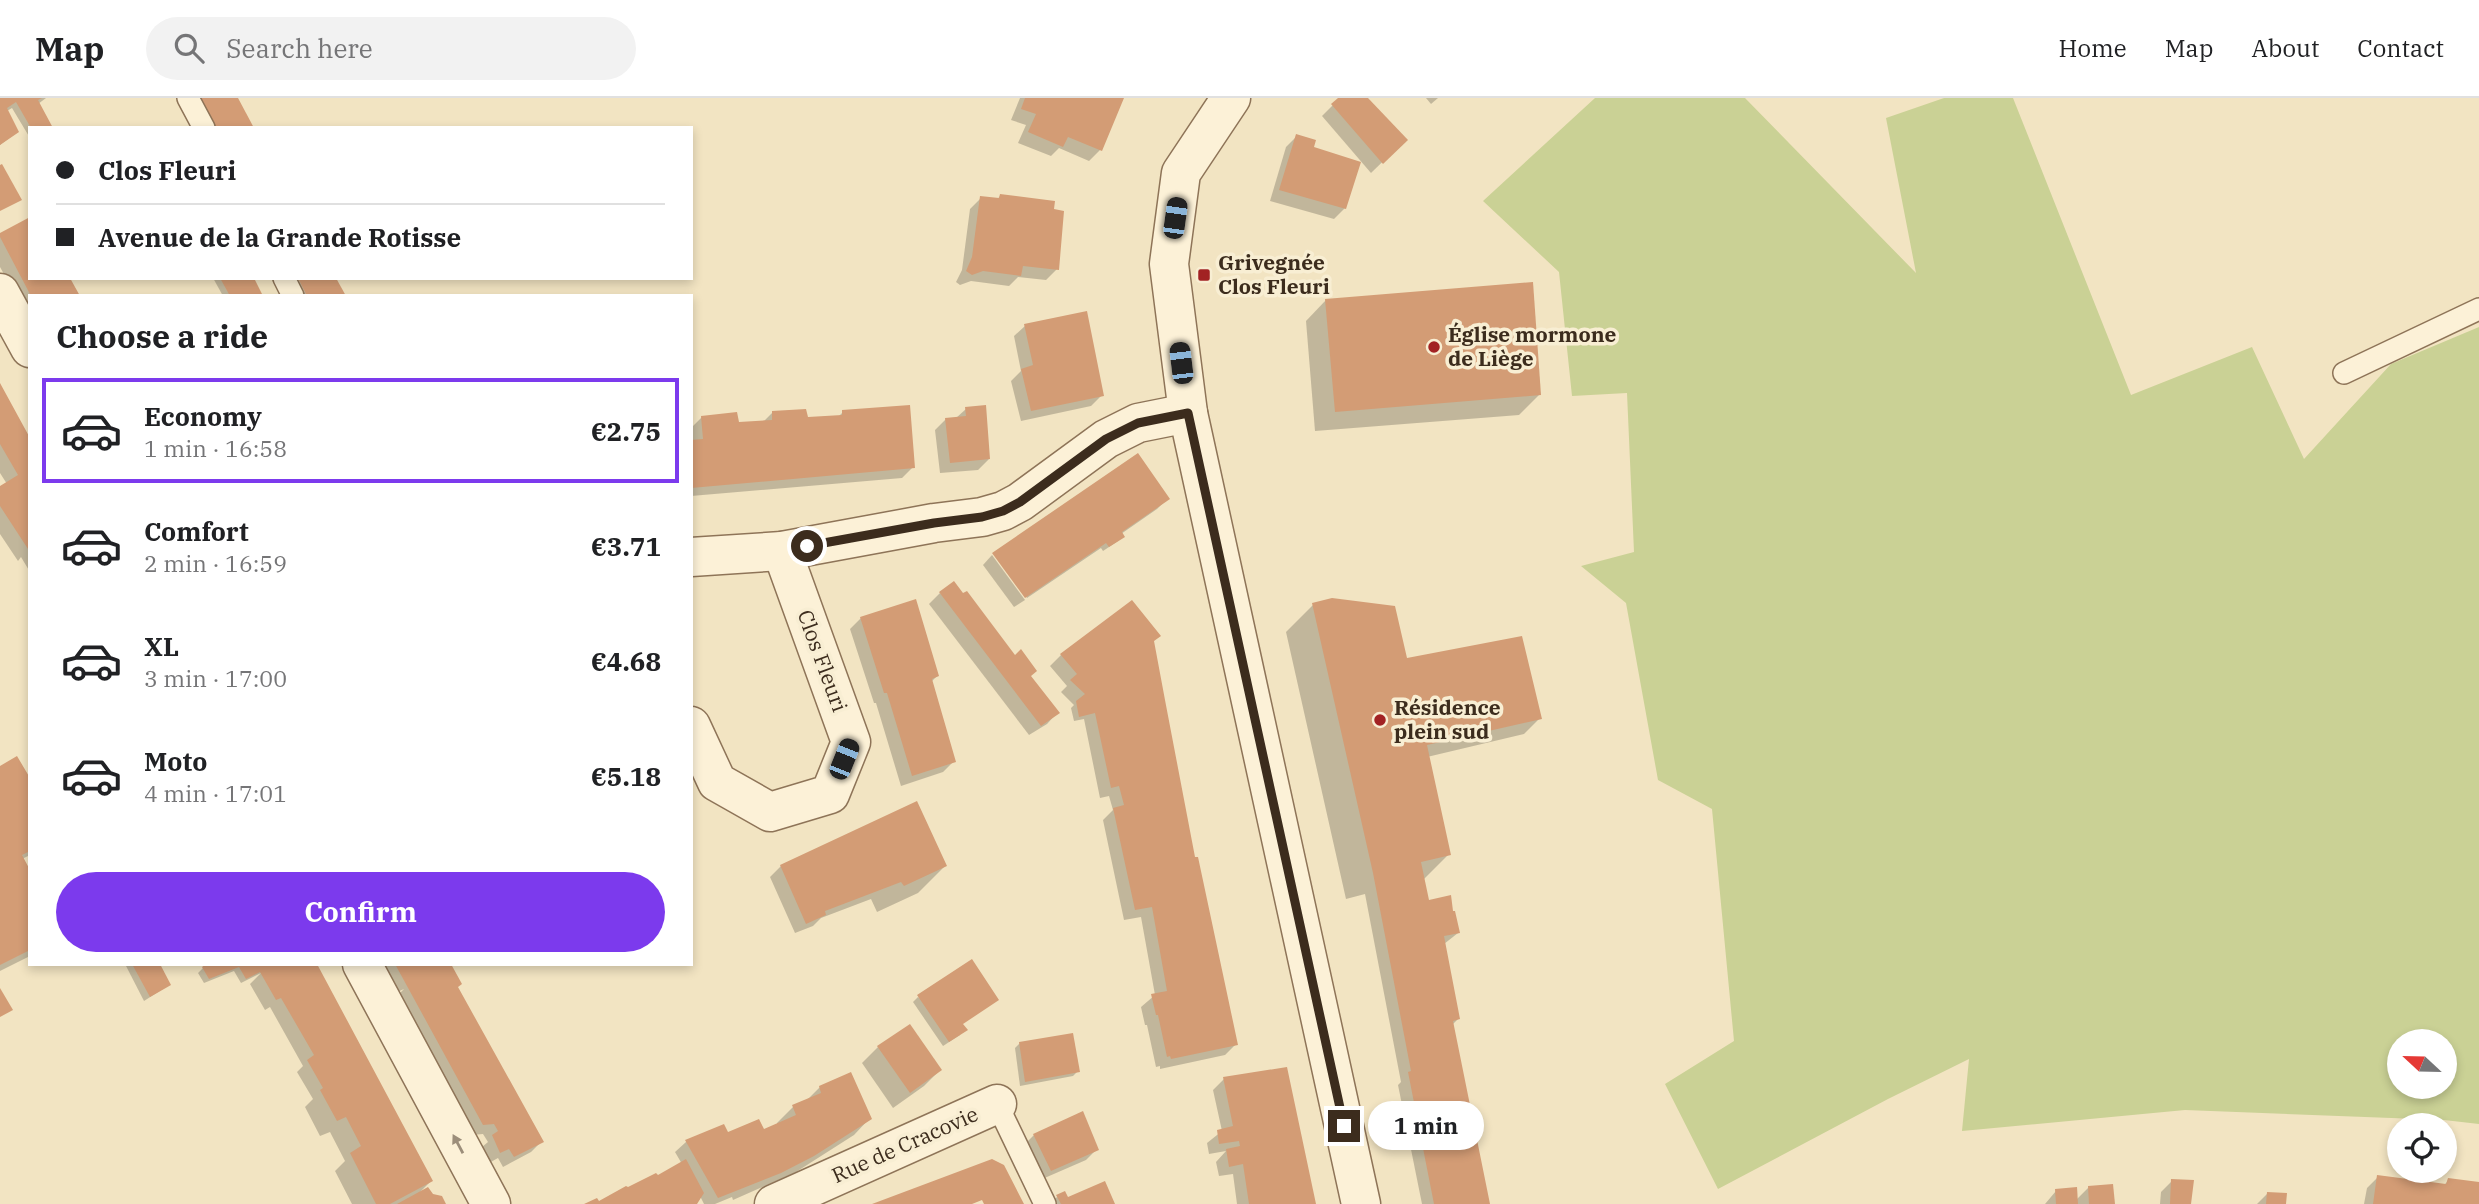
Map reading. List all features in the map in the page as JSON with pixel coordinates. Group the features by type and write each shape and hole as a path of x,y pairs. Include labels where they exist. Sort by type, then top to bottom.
{"street":[{"path":"1231,98 1181,173 1169,264 1188,413 1361,1204"},
{"path":"0,293 28,344"},
{"path":"693,557 782,551 934,523 982,517 1003,511 1020,502 1106,439 1138,423 1188,413"},
{"name":"Clos Fleuri","path":"693,730 717,782 771,812 830,794 851,742 782,551"},
{"path":"363,966 491,1204"},
{"name":"Rue de Cracovie","path":"774,1204 997,1104"}],"lane":[{"path":"188,98 203,126"},
{"path":"2344,373 2479,309"},
{"path":"997,1104 1045,1204"}],"green space":[{"path":"1595,98 1745,98 1916,273 1886,118 1944,98 2013,98 2131,395 2252,347 2304,459 2391,364 2479,327 2479,1124 2457,1121 2457,1113 2387,1113 2387,1118 2185,1110 1962,1131 1969,1059 1718,1189 1665,1084 1734,1041 1712,809 1658,780 1626,603 1581,566 1634,552 1627,393 1572,396 1559,272 1483,201"}],"building":[{"path":"0,98 42,98 38,100 52,126 30,126 16,102 7,108 19,132 0,145"},
{"path":"196,98 238,98 253,126 211,126"},
{"path":"1025,98 1124,98 1102,151 1068,137 1063,147 1028,132 1036,114 1021,109"},
{"path":"1338,98 1368,98 1408,140 1383,164 1331,104"},
{"path":"1296,134 1316,140 1314,147 1361,162 1346,209 1279,190"},
{"path":"2,164 22,200 0,211 0,165"},
{"path":"1000,194 1055,201 1054,209 1064,211 1059,270 1023,266 1021,276 983,271 972,275 966,271 972,257 980,196 999,198"},
{"path":"28,218 28,280 71,280 79,294 30,294 0,233"},
{"path":"221,280 255,280 262,294 229,294"},
{"path":"299,280 337,280 345,294 306,294"},
{"name":"Église mormone de Liège","path":"1533,282 1541,395 1335,412 1325,299"},
{"path":"1087,311 1104,396 1031,411 1021,369 1033,365 1024,324"},
{"path":"0,383 28,434 28,549 0,506 0,486 18,475 0,444"},
{"path":"910,405 915,468 693,488 693,440 703,439 701,416 737,412 739,422 772,420 772,411 806,409 808,417 842,415 842,410"},
{"path":"986,405 990,459 950,463 945,418 966,416 965,407"},
{"path":"1138,453 1170,499 1122,532 1125,537 1109,547 1106,543 1025,598 992,553"},
{"path":"954,581 963,593 967,591 1015,655 1021,649 1037,671 1031,676 1060,713 1041,726 939,592"},
{"path":"1332,598 1395,606 1407,658 1522,636 1542,719 1427,745 1451,855 1421,862 1429,900 1451,895 1460,933 1444,936 1460,1019 1453,1021 1490,1204 1434,1204 1373,873 1312,603"},
{"path":"916,599 939,676 932,679 956,762 912,776 860,617"},
{"path":"1132,600 1161,636 1154,641 1165,700 1195,857 1198,857 1238,1045 1171,1059 1170,1056 1167,1057 1151,994 1167,991 1152,907 1135,910 1113,808 1124,805 1119,786 1111,788 1095,713 1079,717 1076,701 1085,694 1070,680 1077,674 1060,654"},
{"path":"17,756 28,775 28,852 22,855 28,866 28,951 0,965 0,766"},
{"path":"917,801 947,866 904,886 901,882 825,911 826,915 806,924 780,865"},
{"path":"972,959 999,1000 963,1024 968,1030 949,1042 917,995"},
{"path":"133,966 161,966 171,985 150,997"},
{"path":"318,966 433,1181 390,1204 376,1204 350,1153 361,1146 346,1117 337,1121 320,1090 323,1088 307,1060 314,1055 281,998 276,1000 260,972 246,979 239,967 209,979 202,967"},
{"path":"396,966 452,966 462,984 458,987 544,1142 514,1157 509,1149 500,1153 492,1135 498,1131 494,1124 483,1125"},
{"path":"0,988 13,1010 0,1017"},
{"path":"910,1024 942,1070 910,1093 877,1046"},
{"path":"1073,1033 1080,1072 1025,1082 1019,1042"},
{"path":"1287,1067 1316,1204 1249,1204 1243,1164 1229,1167 1226,1149 1240,1146 1239,1141 1219,1144 1217,1130 1233,1126 1223,1077"},
{"path":"851,1072 872,1119 814,1156 781,1173 718,1198 685,1140 724,1124 728,1132 759,1119 764,1129 796,1115 792,1105 821,1093 819,1086"},
{"path":"1083,1111 1099,1150 1051,1171 1033,1134"},
{"path":"686,1159 704,1193 697,1204 584,1204 597,1198 599,1201 626,1186 656,1173 658,1175"},
{"path":"992,1159 1004,1165 1024,1204 984,1204 982,1200 972,1204 872,1204"},
{"path":"2377,1175 2387,1176 2387,1183 2446,1184 2457,1183 2457,1179 2479,1182 2479,1204 2373,1204"},
{"path":"2171,1179 2194,1180 2191,1204 2170,1204"},
{"path":"1105,1181 1115,1204 1061,1204 1056,1195 1065,1191 1068,1197"},
{"path":"2113,1184 2115,1204 2089,1204 2088,1186"},
{"path":"428,1187 433,1194 442,1196 446,1204 397,1204"},
{"path":"2077,1187 2078,1204 2056,1204 2055,1189"},
{"path":"2267,1192 2287,1193 2286,1204 2266,1204"}],"place":[{"name":"Grivegnée Clos Fleuri","path":"1204,275"},
{"name":"Église mormone de Liège","path":"1434,347"},
{"name":"Résidence plein sud","path":"1380,720"}],"route":[{"path":"807,546 982,517 1003,511 1020,502 1106,439 1138,423 1188,413 1344,1126"}]}
